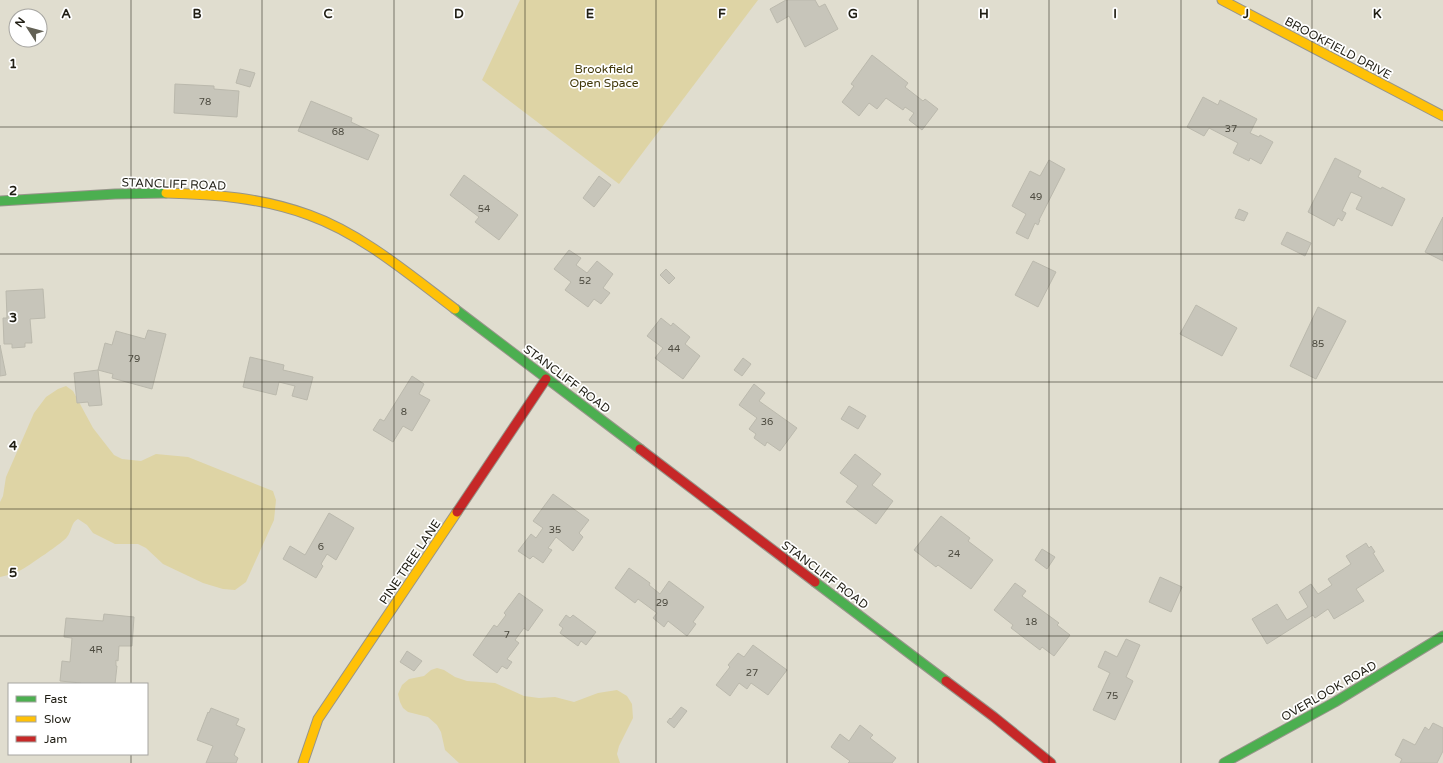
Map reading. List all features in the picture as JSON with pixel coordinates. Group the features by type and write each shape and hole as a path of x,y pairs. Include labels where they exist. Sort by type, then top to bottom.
{"street":[{"name":"BROOKFIELD DRIVE","path":"1222,0 1443,116"},
{"name":"STANCLIFF ROAD","path":"0,201 51,196 144,193 200,194 257,200 310,215 336,226 394,263 994,717 1052,763"},
{"name":"PINE TREE LANE","path":"303,763 318,719 546,378"},
{"name":"OVERLOOK ROAD","path":"1224,763 1341,699 1443,636"}],"green space":[{"name":"Brookfield Open Space","path":"520,0 758,0 619,184 482,80"},
{"path":"66,386 73,391 93,428 114,455 122,459 141,461 156,454 188,457 273,491 276,500 274,520 246,582 235,590 223,589 203,583 163,564 146,548 138,544 115,544 93,533 87,525 78,519 74,522 67,537 53,548 21,570 0,577 0,502 3,496 6,477 34,413 46,397 58,389"},
{"path":"437,668 467,681 495,683 524,696 539,698 555,697 574,702 598,693 617,690 627,696 632,704 633,718 619,746 617,754 620,763 459,763 445,750 441,732 437,725 428,717 408,712 403,708 398,694 402,685 409,679 424,676 431,670"}],"building":[{"path":"786,0 815,0 819,7 825,4 838,29 805,47 789,16 777,23 770,9"},
{"path":"872,55 908,83 905,87 923,101 925,99 938,109 922,130 909,120 914,113 905,107 903,110 886,98 877,109 869,103 859,116 842,102 854,86 851,84"},
{"path":"240,69 255,73 250,87 236,83"},
{"path":"175,84 214,86 214,89 239,91 237,117 174,113"},
{"path":"1203,97 1218,105 1220,100 1257,119 1250,133 1259,137 1260,135 1273,142 1261,164 1250,158 1249,161 1233,153 1238,143 1209,128 1204,136 1187,127"},
{"path":"311,101 352,118 351,122 379,135 368,160 298,131"},
{"path":"1335,158 1361,171 1358,177 1405,199 1392,226 1356,209 1362,197 1351,192 1342,211 1346,213 1342,221 1338,218 1334,226 1308,212"},
{"path":"1049,160 1065,169 1039,220 1038,225 1035,223 1028,239 1016,233 1026,214 1012,206 1030,171 1040,176"},
{"path":"464,175 518,215 499,240 475,222 479,217 450,195"},
{"path":"599,176 611,185 594,207 583,198"},
{"path":"1239,209 1248,213 1244,221 1235,218"},
{"path":"1443,217 1443,261 1425,252"},
{"path":"1287,232 1311,243 1305,256 1281,244"},
{"path":"569,250 581,258 576,265 587,273 597,261 613,274 603,288 610,293 601,304 594,299 588,307 565,290 571,282 554,269"},
{"path":"1033,261 1056,272 1038,307 1015,295"},
{"path":"666,269 675,278 669,284 660,275"},
{"path":"43,289 45,318 30,319 32,343 25,343 25,347 12,348 12,344 4,344 3,318 7,318 6,291"},
{"path":"1196,305 1237,328 1222,356 1180,334"},
{"path":"1318,307 1346,321 1316,379 1290,366"},
{"path":"661,318 671,326 673,323 690,337 685,344 700,356 683,379 655,358 663,348 647,336"},
{"path":"148,330 166,334 152,389 112,378 113,374 98,370 105,343 112,345 116,331 145,339"},
{"path":"0,345 6,375 0,376"},
{"path":"250,357 284,365 283,370 313,377 307,400 292,396 295,386 279,382 276,395 243,387"},
{"path":"743,358 751,364 742,376 734,370"},
{"path":"98,370 102,405 89,406 88,402 77,403 74,373"},
{"path":"412,376 424,384 419,394 430,400 412,431 403,426 393,442 373,430 380,419 384,421"},
{"path":"754,384 765,393 759,401 797,428 780,451 767,442 765,446 754,438 756,434 749,429 757,418 739,405"},
{"path":"849,406 866,416 858,429 841,419"},
{"path":"855,454 881,474 872,485 893,501 876,524 846,502 858,486 840,473"},
{"path":"553,494 589,520 579,533 583,537 573,551 556,537 548,548 552,550 543,563 533,556 530,559 518,551 531,534 536,538 543,528 533,521"},
{"path":"329,513 354,528 336,560 327,554 321,564 323,566 316,578 283,559 290,546 305,555"},
{"path":"941,516 970,538 968,541 993,560 971,589 938,565 936,567 914,550"},
{"path":"1366,543 1369,548 1371,546 1375,552 1373,553 1384,571 1356,589 1364,601 1334,619 1328,609 1315,618 1313,615 1267,644 1252,619 1277,604 1287,620 1308,607 1299,592 1311,584 1318,594 1332,585 1328,579 1351,564 1346,556"},
{"path":"1042,549 1055,557 1047,569 1035,560"},
{"path":"629,568 650,583 649,585 660,594 669,581 704,607 693,622 696,624 687,636 668,621 664,627 653,618 657,613 638,599 635,603 615,588"},
{"path":"1160,577 1182,587 1171,612 1149,602"},
{"path":"1015,583 1026,591 1022,596 1059,623 1057,625 1070,635 1054,656 1042,647 1040,650 1011,628 1013,625 994,610"},
{"path":"519,593 543,610 528,631 524,628 515,640 519,643 507,659 512,662 507,669 502,666 497,673 473,655 494,625 497,627 506,615 504,613"},
{"path":"104,614 134,617 132,646 119,646 118,661 116,660 117,666 115,683 81,683 60,681 62,661 70,662 72,638 64,637 66,618 103,621"},
{"path":"566,615 570,618 573,615 596,632 586,645 581,641 578,646 560,633 563,628 559,625"},
{"path":"1126,639 1140,645 1126,677 1133,681 1115,720 1093,710 1110,673 1098,667 1105,651 1117,657"},
{"path":"753,645 787,670 768,695 751,683 747,689 739,683 730,696 716,685 730,667 728,665 738,653 744,657"},
{"path":"407,651 422,661 414,671 400,662"},
{"path":"681,707 687,711 674,728 667,722"},
{"path":"211,708 239,719 236,725 245,729 234,755 238,758 236,763 206,763 213,746 197,740"},
{"path":"1433,723 1443,728 1443,751 1437,763 1400,763 1402,759 1395,755 1403,739 1415,745 1425,727 1429,730"},
{"path":"860,725 873,735 870,738 896,758 892,763 848,763 850,761 831,747 840,734 849,741"}],"traffic: fast":[{"path":"0,201 115,194 166,193"},
{"path":"455,309 640,449"},
{"path":"815,582 946,681"},
{"path":"1224,763 1335,702 1443,636"}],"traffic: slow":[{"path":"1222,0 1443,116"},
{"path":"166,193 202,194 256,201 292,209 329,223 367,244 385,256 455,309"},
{"path":"303,763 318,719 457,512"}],"traffic: jam":[{"path":"457,512 546,379"},
{"path":"640,449 815,582"},
{"path":"946,681 1051,763"}]}
